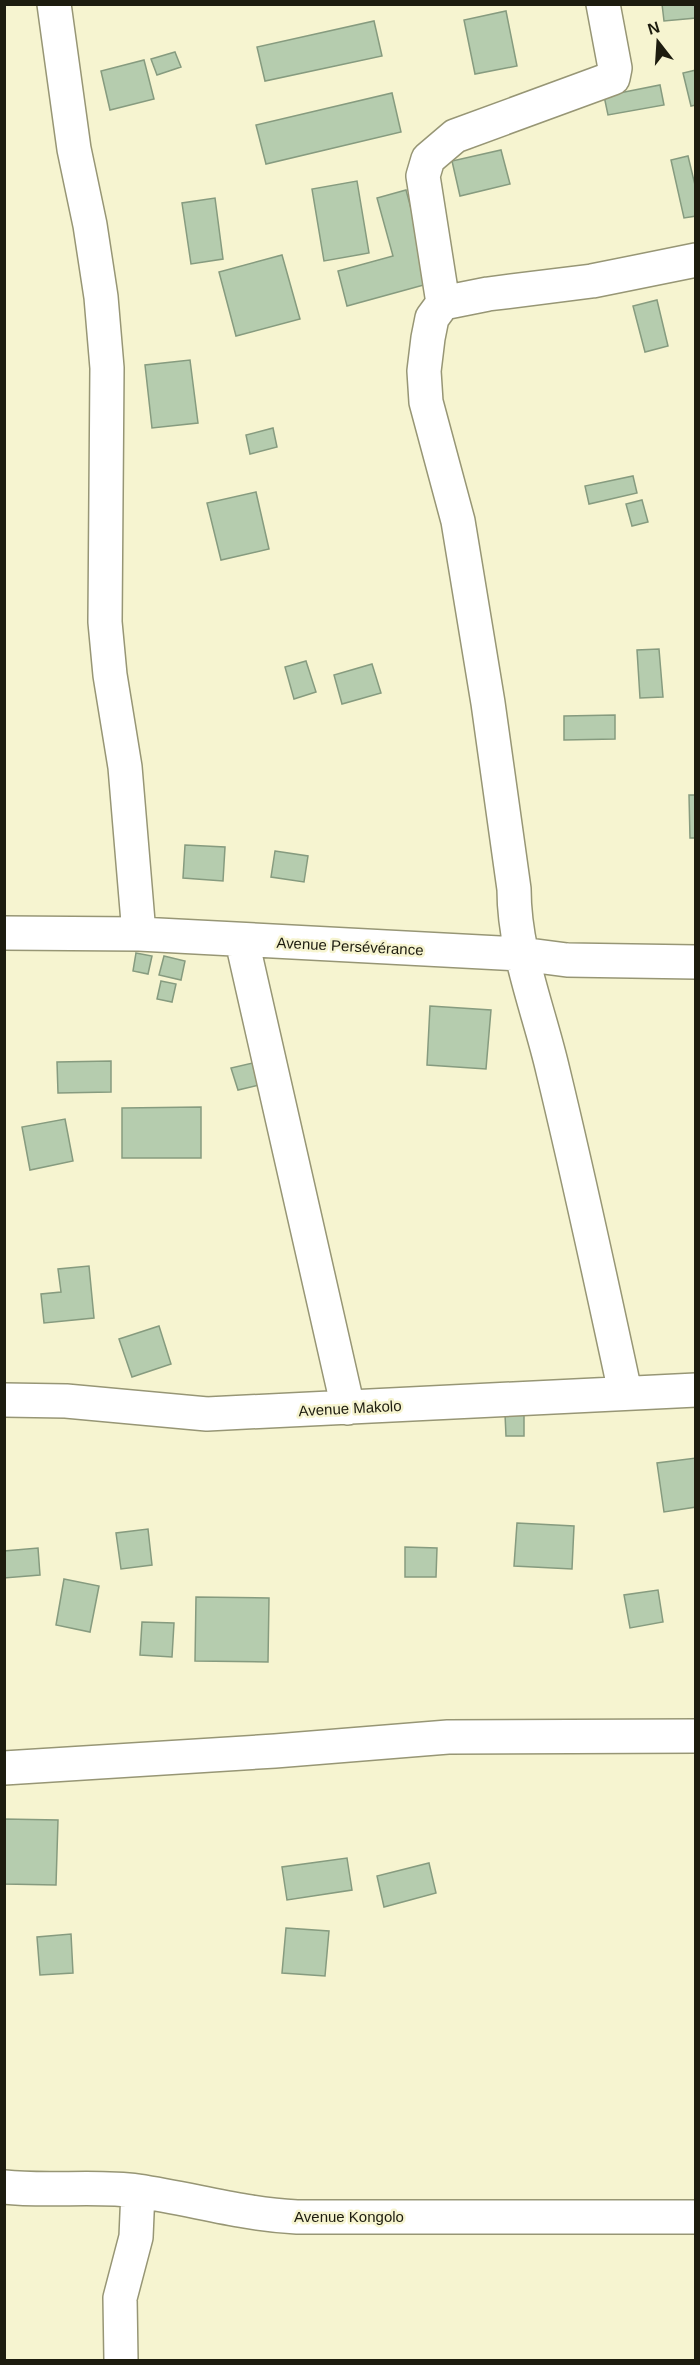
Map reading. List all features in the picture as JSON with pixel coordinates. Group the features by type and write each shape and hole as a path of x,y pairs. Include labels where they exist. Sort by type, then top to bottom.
{"street":[{"path":"54,4 74,149 90,225 101,297 107,368 105,622 110,675 125,767 139,934"},
{"path":"443,303 423,176 428,159 456,136 613,78 615,68 603,4"},
{"path":"625,1392 553,1069 521,954 514,917 514,889 488,704 458,520 426,402 424,371 432,318 443,303 488,294 592,281 696,261"},
{"name":"Avenue Persévérance","path":"4,933 139,934 521,954 567,960 696,962"},
{"path":"242,941 348,1408"},
{"name":"Avenue Makolo","path":"4,1400 66,1401 207,1414 696,1390"},
{"path":"4,1768 275,1751 448,1737 696,1736"},
{"name":"Avenue Kongolo","path":"4,2187 30,2190 77,2188 138,2191 227,2210 286,2216 696,2217"},
{"path":"121,2361 120,2298 136,2237 138,2191"}],"building":[{"path":"662,4 695,4 696,18 664,21"},
{"path":"506,11 517,66 475,74 464,20"},
{"path":"374,21 382,56 265,81 257,47"},
{"path":"175,52 181,67 157,75 151,59"},
{"path":"144,60 154,99 110,110 101,71"},
{"path":"696,70 696,105 691,106 683,73"},
{"path":"660,85 664,105 608,115 604,96"},
{"path":"392,93 401,132 266,164 256,125"},
{"path":"501,150 510,184 460,196 452,161"},
{"path":"688,156 696,189 696,216 684,218 671,160"},
{"path":"357,181 369,253 324,261 312,189"},
{"path":"406,190 431,283 347,306 338,271 393,256 377,198"},
{"path":"215,198 223,259 191,264 182,203"},
{"path":"282,255 300,319 236,336 219,272"},
{"path":"657,300 668,346 645,352 633,306"},
{"path":"190,360 198,423 152,428 145,365"},
{"path":"273,428 277,447 250,454 246,435"},
{"path":"633,476 637,493 589,504 585,486"},
{"path":"256,492 269,549 221,560 207,503"},
{"path":"642,500 648,522 632,526 626,504"},
{"path":"659,649 663,697 640,698 637,650"},
{"path":"306,661 316,692 294,699 285,667"},
{"path":"372,664 381,693 342,704 334,675"},
{"path":"615,715 615,739 564,740 564,716"},
{"path":"689,795 696,795 696,838 690,838"},
{"path":"185,845 225,847 223,881 183,878"},
{"path":"275,851 308,856 304,882 271,877"},
{"path":"136,953 152,956 148,974 133,971"},
{"path":"164,956 185,961 181,980 159,975"},
{"path":"161,981 176,984 172,1002 157,999"},
{"path":"430,1006 491,1010 486,1069 427,1065"},
{"path":"111,1061 111,1092 58,1093 57,1062"},
{"path":"257,1062 263,1084 238,1090 231,1068"},
{"path":"201,1107 201,1158 122,1158 122,1108"},
{"path":"65,1119 73,1161 30,1170 22,1127"},
{"path":"89,1266 94,1318 44,1323 41,1294 61,1292 58,1269"},
{"path":"159,1326 171,1364 132,1377 119,1339"},
{"path":"505,1414 524,1415 524,1436 506,1436"},
{"path":"696,1458 696,1507 664,1512 657,1463"},
{"path":"517,1523 574,1526 572,1569 514,1566"},
{"path":"148,1529 152,1565 121,1569 116,1533"},
{"path":"405,1547 437,1548 436,1577 405,1577"},
{"path":"38,1548 40,1575 4,1578 4,1551"},
{"path":"64,1579 99,1586 90,1632 56,1625"},
{"path":"658,1590 663,1622 630,1628 624,1595"},
{"path":"196,1597 269,1598 268,1662 195,1661"},
{"path":"142,1622 174,1623 172,1657 140,1655"},
{"path":"4,1819 58,1820 56,1885 4,1884"},
{"path":"347,1858 352,1890 287,1900 282,1867"},
{"path":"429,1863 436,1893 384,1907 377,1876"},
{"path":"286,1928 329,1931 325,1976 282,1973"},
{"path":"71,1934 73,1973 40,1975 37,1937"}]}
